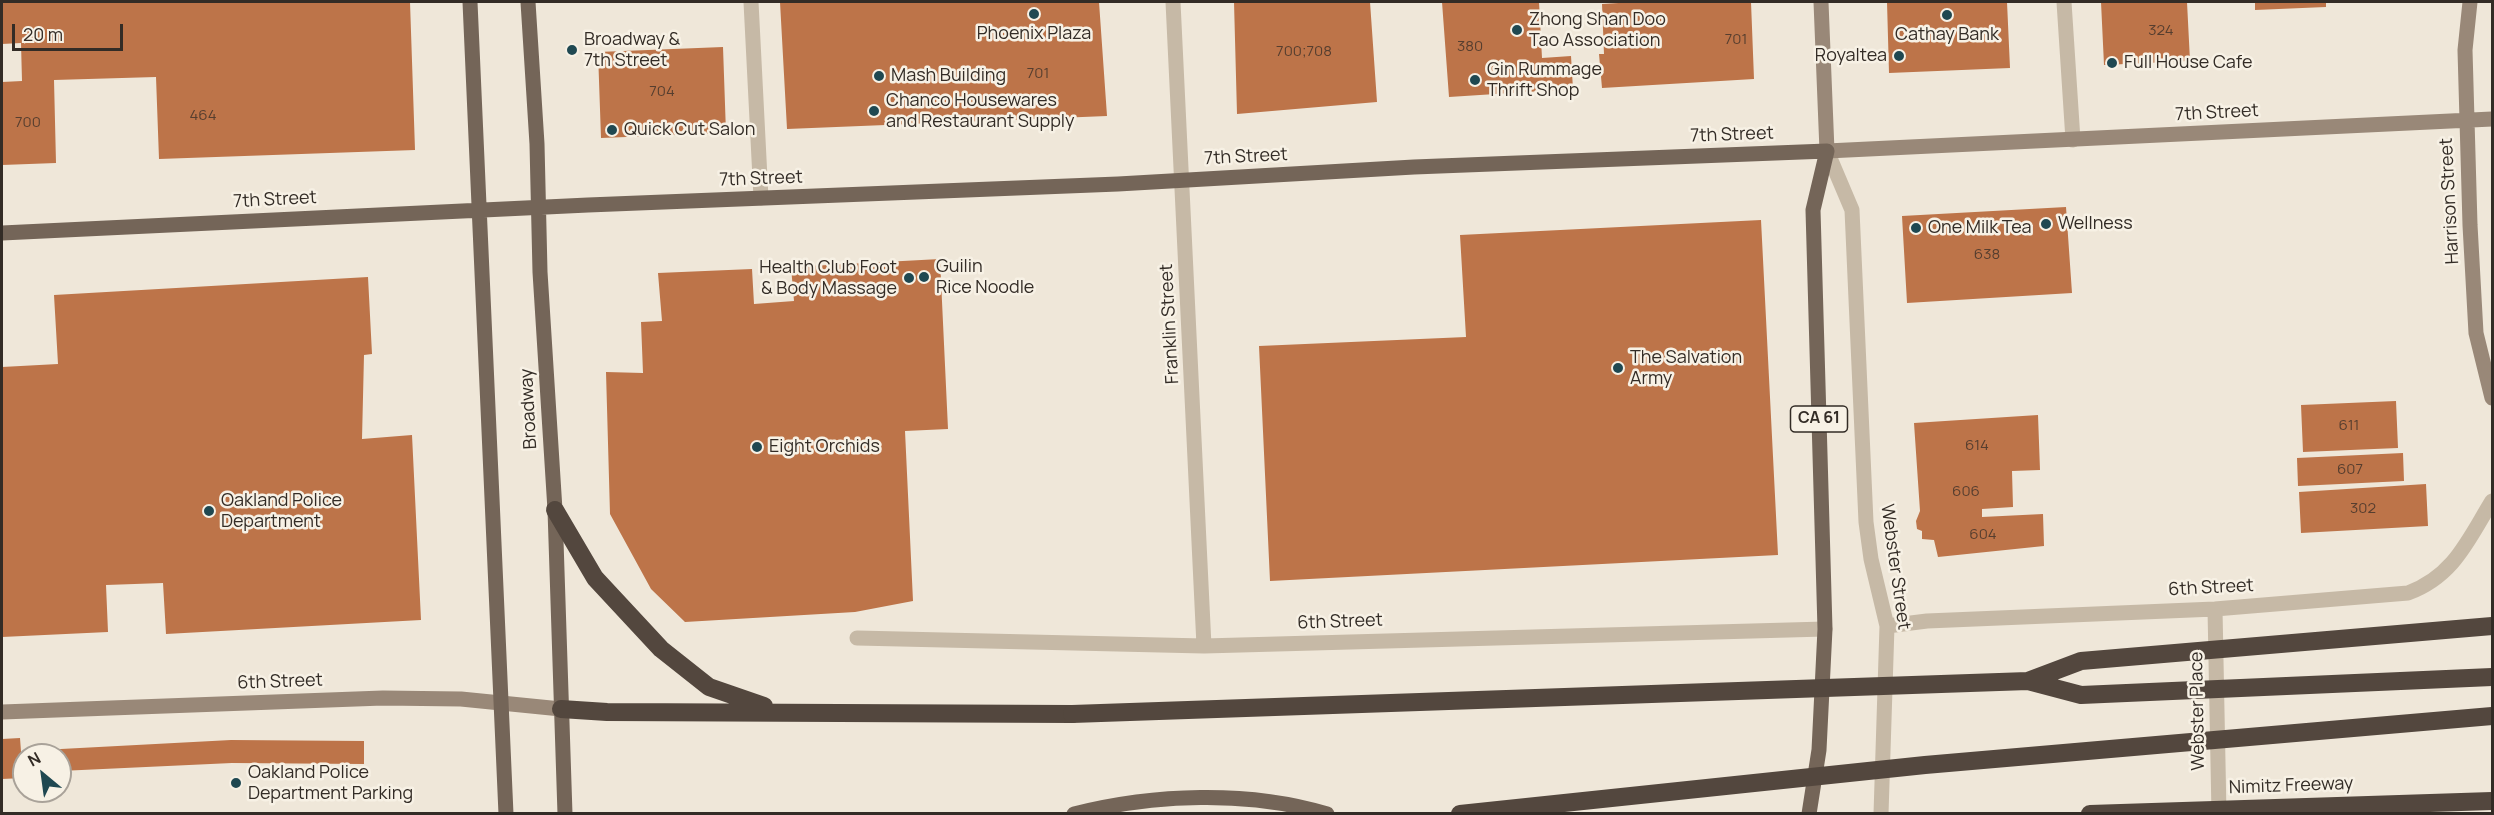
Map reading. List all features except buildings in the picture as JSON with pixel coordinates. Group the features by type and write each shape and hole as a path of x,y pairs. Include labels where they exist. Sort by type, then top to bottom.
{"highway":[{"path":"555,510 595,578 661,649 709,687 777,711"},
{"path":"2028,681 2081,661 2493,626"},
{"path":"561,709 607,712 1072,714 2028,681 2081,695 2493,677"},
{"path":"1460,813 1924,765 2493,716"},
{"name":"Nimitz Freeway","path":"2090,813 2493,801"}],"main road":[{"path":"470,2 506,813"},
{"name":"Broadway","path":"528,2 555,510 565,813"},
{"name":"7th Street","path":"2,233 1425,167 1827,151"},
{"name":"Webster Street","path":"1809,813 1819,750 1825,628 1813,210 1827,151"},
{"path":"1074,813 1104,806 1163,798 1232,799 1305,807 1327,813"}],"street":[{"path":"751,2 761,198"},
{"name":"Franklin Street","path":"1173,2 1204,646"},
{"name":"Webster Street","path":"1821,2 1827,151 1851,210 1866,522 1871,559 1887,626 1881,813"},
{"path":"2064,2 2073,140"},
{"name":"Harrison Street","path":"2470,2 2465,50 2466,120 2476,333 2493,398"},
{"name":"7th Street","path":"1827,151 2493,119"},
{"name":"6th Street","path":"1887,626 1938,621 2215,609 2408,593 2428,586 2455,561 2493,501"},
{"name":"Webster Place","path":"2215,609 2219,813"},
{"name":"6th Street","path":"857,638 1204,646 1825,628"},
{"name":"6th Street","path":"2,712 383,698 461,699 561,709"}],"place":[{"name":"Phoenix Plaza","path":"1034,14"},
{"name":"Cathay Bank","path":"1947,15"},
{"name":"Zhong Shan Doo Tao Association","path":"1517,30"},
{"name":"Broadway & 7th Street","path":"572,50"},
{"name":"Royaltea","path":"1899,56"},
{"name":"Full House Cafe","path":"2112,63"},
{"name":"Mash Building","path":"879,76"},
{"name":"Gin Rummage Thrift Shop","path":"1475,80"},
{"name":"Chanco Housewares and Restaurant Supply","path":"874,111"},
{"name":"Quick Cut Salon","path":"612,130"},
{"name":"Wellness","path":"2046,224"},
{"name":"One Milk Tea","path":"1916,228"},
{"name":"Guilin Rice Noodle","path":"924,277"},
{"name":"Health Club Foot & Body Massage","path":"909,278"},
{"name":"The Salvation Army","path":"1618,368"},
{"name":"Eight Orchids","path":"757,447"},
{"name":"Oakland Police Department","path":"209,511"},
{"name":"Oakland Police Department Parking","path":"236,783"}]}
